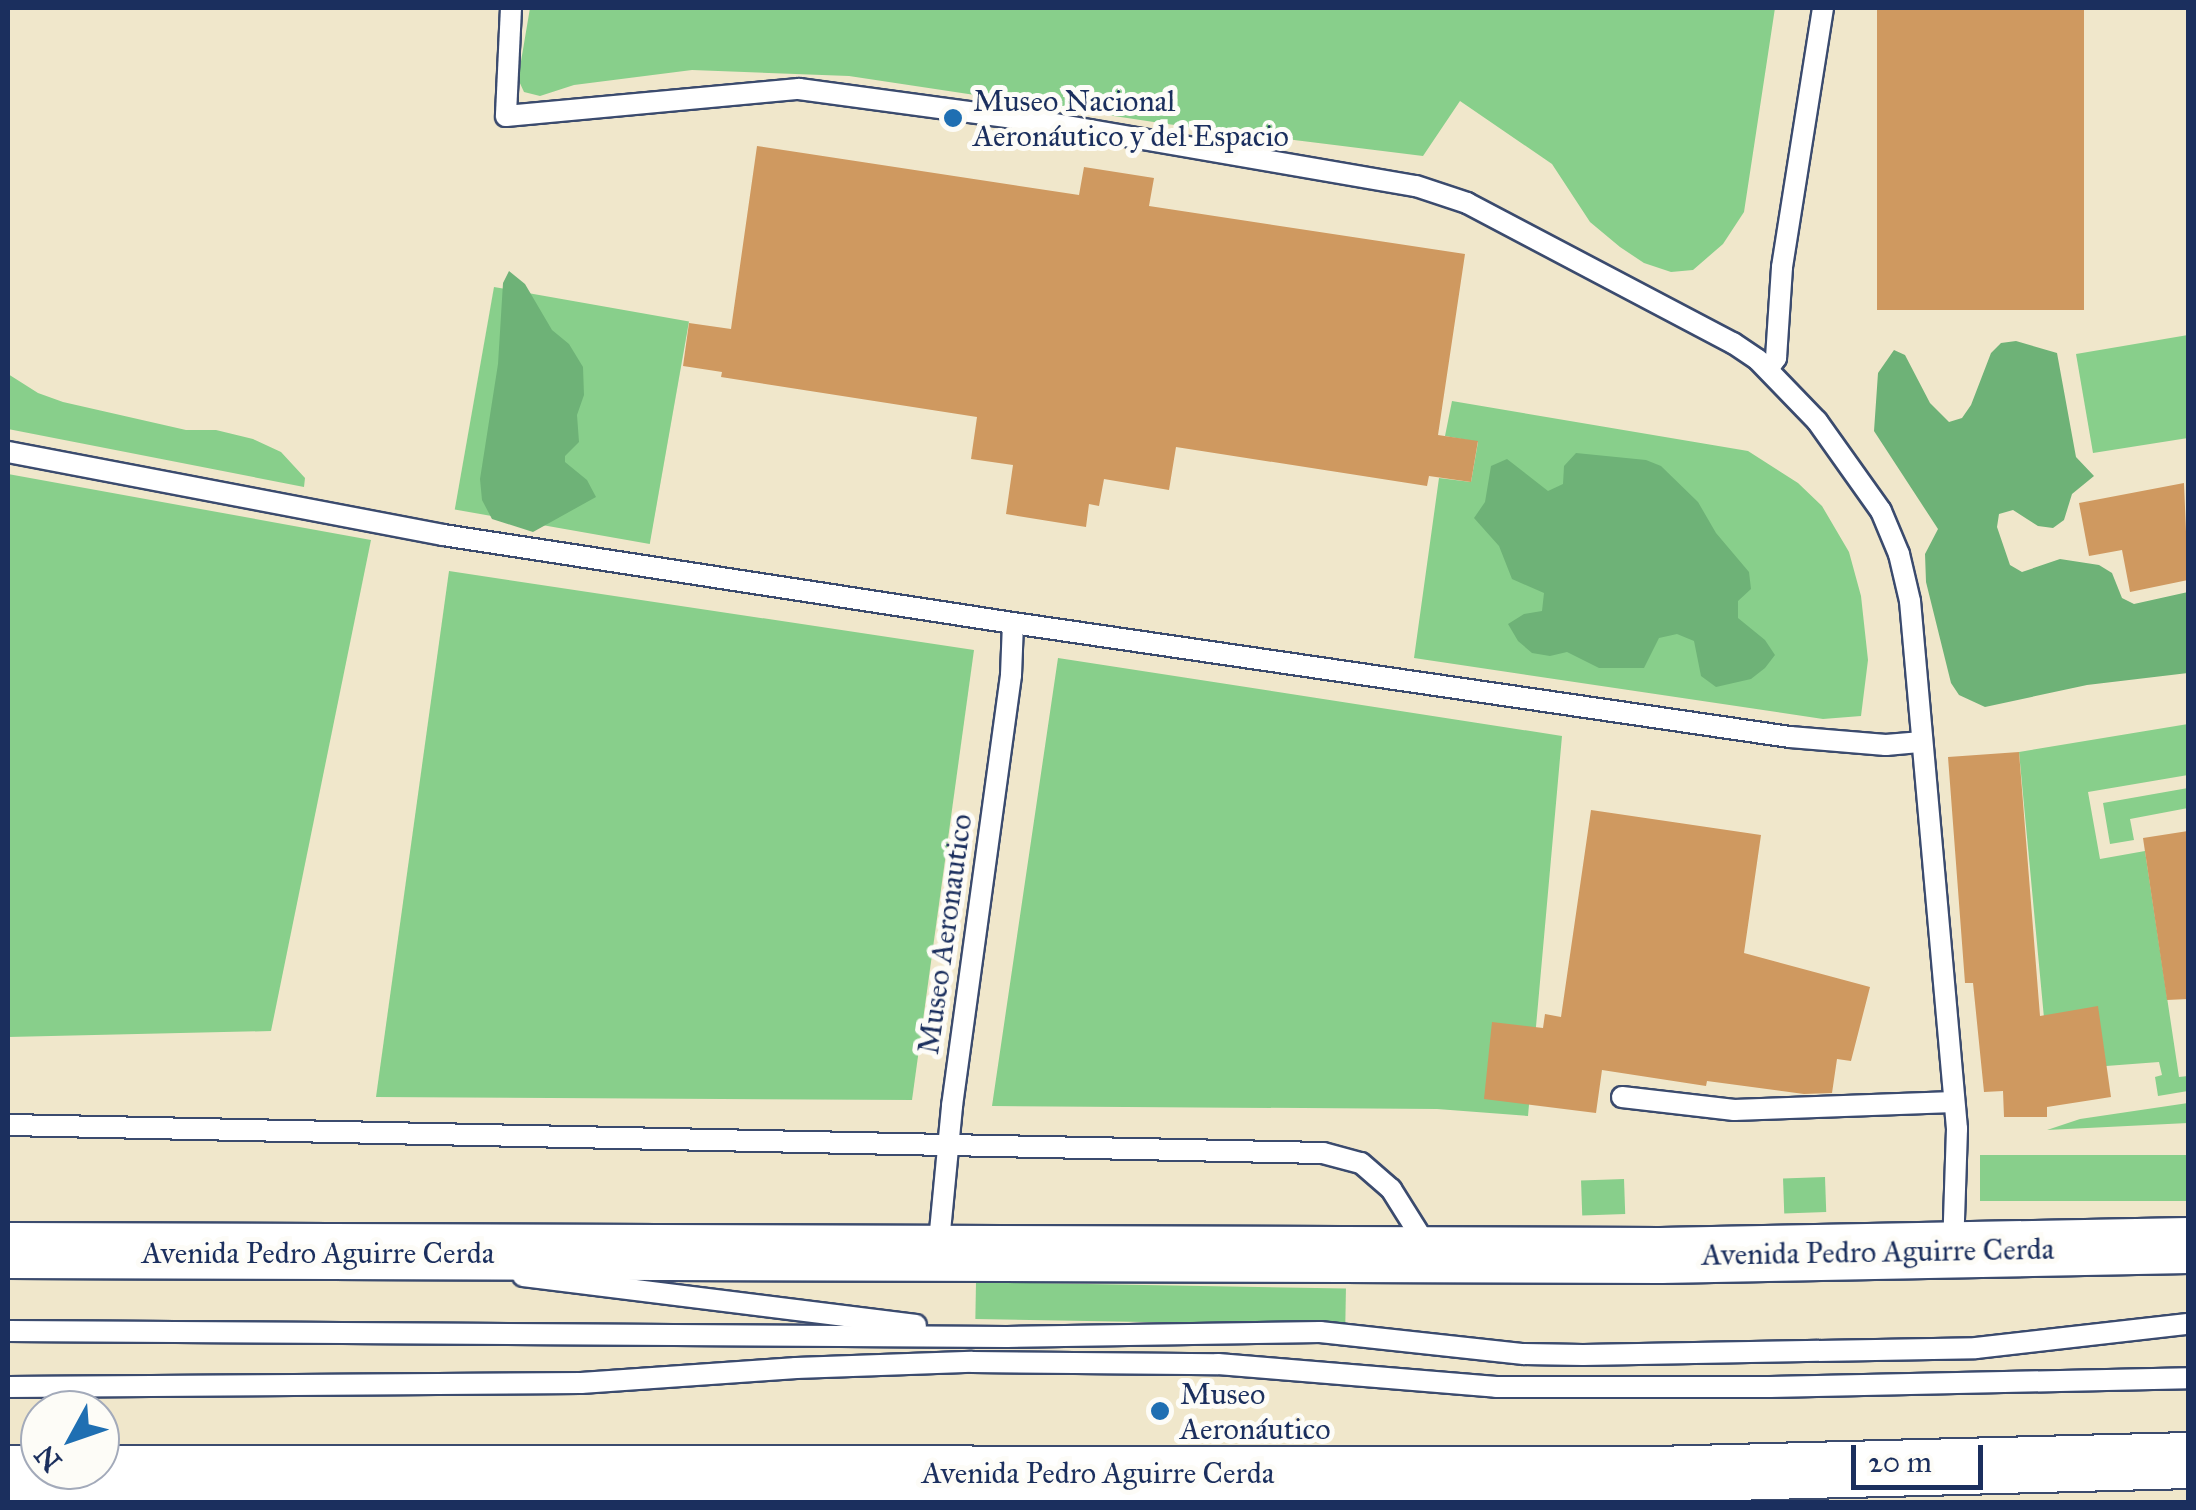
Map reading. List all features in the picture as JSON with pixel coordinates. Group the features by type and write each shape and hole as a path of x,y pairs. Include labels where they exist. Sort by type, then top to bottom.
{"main road":[{"name":"Avenida Pedro Aguirre Cerda","path":"8,1250 350,1254 1952,1253 2188,1245"},
{"name":"Avenida Pedro Aguirre Cerda","path":"120,1487 1649,1488 2188,1460"}],"lane":[{"path":"511,8 506,116 799,89 1044,122 1416,186 1446,193 1496,218 1733,343 1768,370 1817,421 1890,529 1910,602 1917,662 1919,742 1958,1150 1952,1253"},
{"path":"1768,370 1776,358 1782,267 1823,8"},
{"path":"8,452 443,535 1014,623 1790,737 1886,744 1919,742"},
{"name":"Museo Aeronautico","path":"938,1254 948,1144 1014,623"},
{"path":"1622,1096 1734,1110 1954,1102"},
{"path":"8,1125 1338,1154 1361,1163 1391,1189 1432,1254"},
{"path":"350,1254 1007,1337"},
{"path":"8,1331 1007,1337 1320,1332 1524,1354 1976,1348 2188,1324"},
{"path":"8,1387 581,1384 796,1368 972,1362 1218,1364 1496,1387 1770,1388 2188,1378"}],"green space":[{"path":"530,8 1775,8 1744,212 1723,244 1693,270 1671,272 1644,263 1620,247 1590,222 1552,164 1460,101 1423,156 1167,124 849,76 692,70 574,85 540,96 524,92 518,79"},
{"path":"509,271 525,284 552,330 569,344 583,367 584,395 577,415 579,442 565,456 565,462 587,480 596,497 533,532 492,519 482,500 480,479 498,364 503,283"},
{"path":"494,287 689,321 650,544 455,510"},
{"path":"2188,335 2188,438 2093,453 2076,354"},
{"path":"2016,341 2057,353 2076,457 2094,476 2072,494 2064,520 2053,528 2038,526 2013,510 1999,514 1997,527 2010,565 2022,572 2060,559 2099,565 2112,573 2122,598 2134,604 2188,592 2188,673 2087,685 1985,707 1959,695 1951,683 1926,582 1925,554 1938,529 1874,431 1878,373 1894,350 1905,355 1930,403 1949,422 1962,418 1971,405 1991,353 2001,343"},
{"path":"8,374 38,393 63,402 186,430 216,430 253,439 281,452 305,478 304,487 8,429"},
{"path":"1452,401 1748,451 1798,483 1822,506 1849,552 1861,596 1868,660 1861,716 1823,719 1414,658 1439,478 1471,482 1478,442 1445,436"},
{"path":"1576,453 1646,460 1661,466 1698,502 1716,533 1749,572 1751,589 1738,601 1738,618 1765,640 1775,655 1765,668 1751,679 1716,687 1701,676 1694,641 1677,634 1659,638 1644,668 1599,668 1567,652 1550,656 1532,653 1518,641 1508,624 1524,614 1542,611 1544,593 1512,579 1499,546 1474,518 1485,502 1491,466 1507,459 1548,491 1563,484 1564,466"},
{"path":"8,474 371,540 271,1031 8,1037"},
{"path":"449,571 974,650 912,1100 376,1097"},
{"path":"1058,658 1562,736 1528,1116 1437,1109 992,1106"},
{"path":"2188,724 2188,775 2088,792 2100,859 2145,851 2179,1077 2188,1076 2188,1091 2158,1096 2155,1077 2162,1075 2159,1062 2106,1066 2097,1007 2044,1018 2019,752"},
{"path":"2188,788 2188,808 2130,819 2134,840 2110,844 2103,803"},
{"path":"2188,1103 2188,1123 2047,1130 2080,1119"},
{"path":"1980,1155 2188,1155 2188,1201 1980,1201"},
{"path":"1825,1177 1826,1212 1784,1213 1783,1178"},
{"path":"1624,1179 1625,1214 1582,1215 1581,1181"},
{"path":"976,1282 1346,1288 1345,1325 975,1319"}],"building":[{"path":"1877,8 2084,8 2084,310 1877,310"},
{"path":"757,146 1079,195 1084,167 1154,178 1149,206 1465,254 1438,435 1478,441 1471,482 1429,476 1427,486 1176,447 1169,490 1104,479 1099,506 1089,504 1086,527 1006,514 1013,465 971,459 977,417 721,377 722,372 683,366 689,323 731,329"},
{"path":"2184,483 2188,580 2130,592 2122,550 2089,556 2079,503"},
{"path":"2019,752 2040,1016 2098,1006 2111,1097 2047,1107 2047,1117 2004,1117 2003,1091 1984,1092 1973,983 1965,983 1948,757"},
{"path":"1591,810 1761,835 1744,953 1870,987 1851,1061 1837,1059 1832,1093 1804,1094 1707,1081 1706,1086 1602,1070 1596,1113 1484,1099 1492,1022 1543,1028 1545,1014 1561,1017"},
{"path":"2188,831 2188,999 2167,1000 2143,838"}],"place":[{"name":"Museo Nacional Aeronáutico y del Espacio","path":"953,118"},
{"name":"Museo Aeronáutico","path":"1160,1411"}]}
